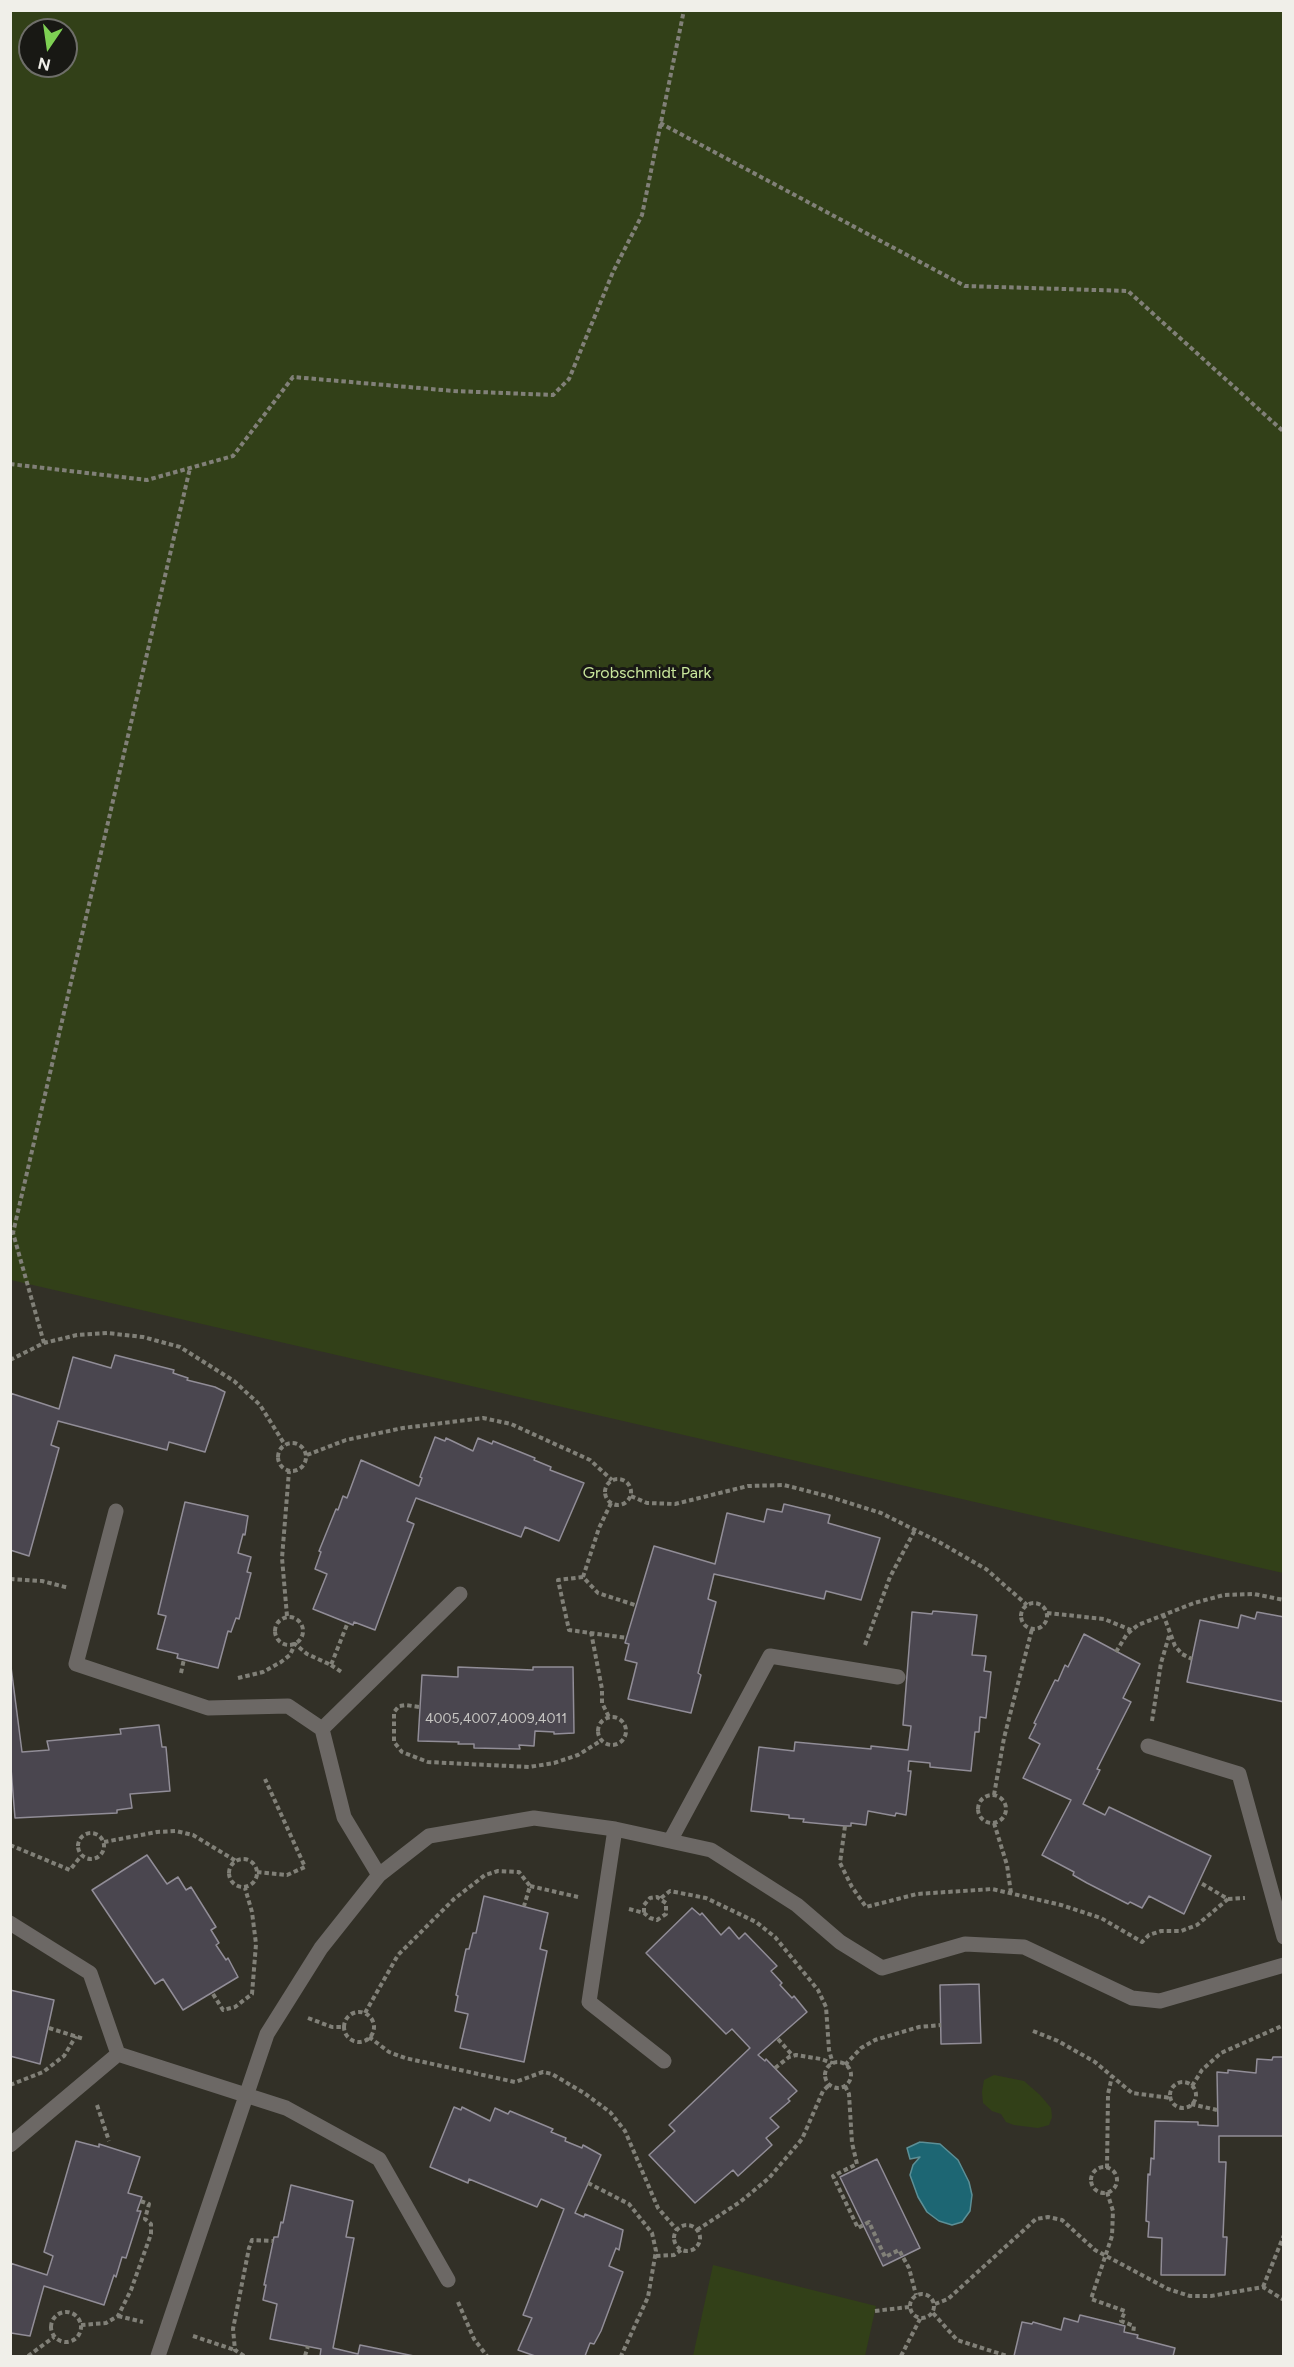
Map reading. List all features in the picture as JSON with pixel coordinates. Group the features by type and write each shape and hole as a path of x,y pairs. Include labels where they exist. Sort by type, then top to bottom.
{"lane":[{"path":"116,1511 76,1664 207,1708 288,1706 322,1729 344,1817 379,1875"},
{"path":"322,1729 460,1594"},
{"path":"670,1841 770,1656 898,1677"},
{"path":"1148,1746 1239,1774 1284,1937"},
{"path":"158,2356 267,2034 321,1948 379,1875 429,1836 534,1818 615,1829 711,1850 797,1905 840,1942 882,1968 965,1944 1024,1947 1132,1998 1160,2001 1284,1965"},
{"path":"615,1829 590,2002 664,2061"},
{"path":"10,1923 90,1973 118,2054"},
{"path":"10,2145 118,2054"},
{"path":"118,2054 286,2108 379,2159 448,2280"}],"path":[{"path":"10,464 147,480 233,456 292,377 454,391 553,395 568,379 613,272 642,215 684,10"},
{"path":"660,123 965,286 1128,291 1284,432"},
{"path":"44,1343 13,1233 190,468"},
{"path":"10,1360 44,1343 77,1335 107,1333 144,1337 180,1347 234,1380 260,1405 285,1445"},
{"path":"289,1471 302,1468 307,1455 346,1440 403,1428 483,1418 511,1424 590,1460 612,1480 621,1479 628,1483 631,1496"},
{"path":"289,1471 279,1462 279,1452 285,1445 298,1445 307,1455"},
{"path":"287,1617 282,1558 289,1471"},
{"path":"611,1503 605,1491 612,1480"},
{"path":"631,1496 647,1503 675,1504 748,1486 784,1485 881,1513 986,1569 1027,1605 1040,1604 1047,1613 1104,1619 1131,1631"},
{"path":"611,1503 622,1504 631,1496"},
{"path":"583,1577 598,1528 611,1503"},
{"path":"855,1670 890,1577 915,1530"},
{"path":"583,1577 598,1593 635,1605"},
{"path":"583,1577 558,1580 569,1630 627,1638"},
{"path":"10,1579 42,1581 93,1594"},
{"path":"1116,1652 1131,1631 1163,1614 1224,1595 1254,1594 1284,1600"},
{"path":"1027,1605 1022,1612 1022,1621 1032,1629"},
{"path":"1032,1629 1044,1625 1047,1613"},
{"path":"1163,1614 1169,1636 1182,1654 1192,1659"},
{"path":"230,1680 263,1672 290,1655 295,1644 302,1638 303,1628 299,1621 287,1617 278,1622 275,1635 281,1643 295,1644 331,1665 348,1622"},
{"path":"994,1795 1006,1726 1032,1629"},
{"path":"591,1632 602,1689 602,1703 609,1717 623,1721 626,1729 625,1738 614,1745 602,1740"},
{"path":"1148,1746 1161,1664 1169,1636"},
{"path":"184,1659 181,1673 190,1676"},
{"path":"419,1707 399,1706 394,1712 394,1742 402,1752 428,1762 529,1767 554,1763 578,1755 602,1740"},
{"path":"602,1740 599,1726 609,1717"},
{"path":"257,1872 287,1875 305,1867 265,1779"},
{"path":"994,1795 1002,1799 1006,1806 1005,1815 994,1823 981,1818 978,1809 981,1800 994,1795"},
{"path":"994,1823 1007,1865 1011,1893"},
{"path":"845,1826 840,1863 852,1887 866,1907 917,1894 945,1890 992,1889 1061,1905 1101,1918 1142,1942 1149,1935 1161,1931 1181,1930 1197,1925 1228,1899 1199,1882"},
{"path":"104,1842 157,1832 176,1831 193,1835 236,1862 250,1861 257,1872"},
{"path":"86,1833 99,1835 104,1842 103,1851 98,1857 89,1859 81,1856 77,1843 86,1833"},
{"path":"10,1845 70,1870 81,1856"},
{"path":"236,1862 230,1869 230,1878 236,1885 244,1888 253,1884 257,1872"},
{"path":"365,2013 398,1955 454,1899 485,1875 510,1870 519,1872 530,1886 604,1903"},
{"path":"524,1906 530,1886"},
{"path":"213,1994 223,2010 235,2007 252,1994 256,1944 252,1911 244,1888"},
{"path":"661,1898 667,1907 666,1914 657,1920 650,1918 644,1913 646,1901 653,1897 661,1898 670,1891 706,1898 756,1922 775,1937 818,1990 826,2007 829,2050 833,2064"},
{"path":"283,2008 324,2024 344,2027"},
{"path":"344,2027 351,2014 365,2013"},
{"path":"344,2027 351,2039 360,2042 369,2037 374,2024 365,2013"},
{"path":"844,2065 861,2048 875,2040 919,2027 941,2025"},
{"path":"1192,2086 1202,2070 1221,2054 1284,2025"},
{"path":"1033,2031 1086,2056 1132,2092 1171,2098 1179,2106 1191,2104 1216,2110"},
{"path":"10,2085 43,2072 64,2056 76,2036"},
{"path":"369,2037 389,2052 405,2058 515,2082 543,2072 552,2074 584,2093 609,2112 625,2131 658,2208 677,2230"},
{"path":"778,2039 793,2056"},
{"path":"775,2068 793,2056 821,2059 833,2064 844,2065"},
{"path":"829,2085 825,2073 833,2064"},
{"path":"844,2065 850,2075 845,2086"},
{"path":"1107,2168 1108,2094 1112,2076"},
{"path":"88,2079 109,2141"},
{"path":"1171,2098 1172,2090 1177,2084 1185,2082 1192,2086 1196,2097 1191,2104"},
{"path":"829,2085 837,2088 845,2086"},
{"path":"697,2230 740,2202 769,2178 802,2139 823,2091 829,2085"},
{"path":"845,2086 849,2094 852,2143 857,2164 833,2176 858,2228 869,2222 885,2257 899,2250 909,2268 916,2295 909,2307"},
{"path":"1107,2168 1114,2172 1117,2180 1114,2188 1107,2192 1095,2190 1092,2182 1096,2171 1107,2168"},
{"path":"588,2182 629,2204 652,2233 656,2256 648,2297 621,2356"},
{"path":"1107,2192 1113,2211 1112,2236 1091,2299 1125,2311 1121,2321 1134,2326 1133,2334"},
{"path":"81,2325 106,2323 118,2316 131,2290 152,2234 151,2224 145,2219 149,2205 141,2201"},
{"path":"935,2304 948,2299 1036,2219 1048,2217 1062,2220 1095,2250 1168,2289 1190,2296 1211,2296 1263,2287 1284,2300"},
{"path":"656,2256 674,2255 681,2250 690,2251 697,2246 700,2238 697,2230 689,2226 677,2230"},
{"path":"677,2230 674,2241 681,2250"},
{"path":"1263,2287 1284,2235"},
{"path":"235,2350 233,2329 252,2240 273,2241"},
{"path":"448,2280 474,2339 487,2356"},
{"path":"916,2295 927,2295 935,2304"},
{"path":"933,2313 935,2304"},
{"path":"875,2311 909,2307"},
{"path":"909,2307 913,2315 920,2319"},
{"path":"62,2312 72,2313 81,2325 80,2335 72,2341 62,2342 54,2337 51,2322 62,2312"},
{"path":"901,2356 920,2319 933,2313"},
{"path":"933,2313 957,2340 1007,2356"},
{"path":"167,2328 235,2350 244,2356"},
{"path":"28,2356 54,2337"},
{"path":"304,2356 308,2346"}],"green space":[{"name":"Grobschmidt Park","path":"11,10 1283,11 1283,1573 11,1280"},
{"path":"994,2075 1024,2081 1040,2095 1051,2108 1052,2117 1049,2125 1038,2128 1014,2125 1006,2122 1001,2114 992,2111 983,2103 984,2080"},
{"path":"713,2265 876,2306 865,2356 693,2356"}],"water":[{"path":"920,2142 940,2144 958,2160 969,2182 972,2195 970,2211 962,2222 952,2225 939,2221 927,2212 918,2197 910,2175 913,2165 920,2157 910,2159 907,2148"}],"building":[{"path":"115,1355 174,1370 173,1373 188,1378 187,1380 225,1392 205,1452 169,1442 167,1450 58,1421 51,1445 59,1448 29,1556 10,1550 10,1393 59,1409 73,1357 111,1368"},
{"path":"435,1437 445,1441 446,1438 473,1451 478,1438 492,1444 493,1441 535,1458 534,1460 551,1467 550,1470 584,1483 559,1541 525,1527 521,1537 416,1498 407,1521 414,1524 375,1630 354,1622 353,1625 313,1609 327,1574 315,1569 321,1552 319,1551 336,1509 338,1510 343,1496 347,1498 361,1460 419,1486 422,1478 420,1477"},
{"path":"185,1502 248,1516 245,1535 243,1534 238,1553 251,1557 247,1572 251,1573 239,1619 236,1618 231,1632 228,1631 218,1668 177,1658 178,1654 157,1649 166,1616 158,1614"},
{"path":"784,1504 830,1515 828,1523 880,1538 861,1600 826,1591 824,1599 714,1574 708,1599 716,1602 698,1673 701,1675 691,1713 628,1699 637,1663 625,1660 629,1644 625,1643 654,1546 715,1564 727,1513 764,1522 767,1509 782,1512"},
{"path":"933,1611 977,1615 972,1655 986,1656 984,1671 991,1672 986,1718 980,1717 979,1732 975,1732 971,1771 930,1767 930,1763 909,1761 908,1771 911,1771 906,1815 896,1813 895,1816 868,1811 866,1825 851,1823 851,1826 845,1826 803,1822 804,1819 789,1818 789,1815 751,1811 759,1747 794,1751 795,1742 908,1750 911,1726 903,1725 912,1612 932,1614"},
{"path":"1257,1612 1284,1617 1284,1702 1187,1682 1200,1620 1238,1628 1241,1615 1255,1619"},
{"path":"1084,1634 1140,1664 1123,1698 1131,1702 1097,1769 1100,1770 1083,1804 1105,1815 1109,1807 1211,1856 1184,1914 1149,1896 1142,1908 1130,1902 1128,1904 1087,1883 1073,1875 1074,1872 1042,1855 1071,1800 1023,1778 1040,1744 1029,1738 1055,1680 1058,1681 1065,1665 1068,1667"},
{"path":"10,1659 22,1752 49,1750 47,1741 121,1734 120,1729 159,1725 162,1747 166,1747 170,1791 130,1794 132,1808 117,1810 117,1813 15,1818 10,1756"},
{"path":"458,1667 533,1670 533,1667 573,1667 574,1733 554,1734 554,1732 535,1731 534,1746 519,1745 520,1749 474,1748 474,1744 458,1744 459,1742 418,1741 422,1675 458,1677"},
{"path":"147,1855 167,1884 178,1877 186,1890 191,1887 216,1927 211,1930 219,1943 216,1945 226,1960 228,1958 238,1977 183,2010 163,1979 155,1984 92,1890"},
{"path":"484,1896 548,1913 540,1949 547,1951 524,2062 460,2048 468,2014 455,2011 458,1996 456,1995 466,1949 469,1949 473,1933 476,1933"},
{"path":"692,1908 700,1915 702,1913 721,1935 729,1927 739,1939 745,1933 777,1966 771,1971 782,1983 780,1985 792,1998 794,1996 807,2012 758,2055 765,2061 766,2059 797,2091 788,2099 790,2101 770,2118 779,2127 766,2138 772,2145 738,2176 733,2170 695,2203 649,2155 675,2131 669,2125 750,2048 732,2029 726,2034 646,1953"},
{"path":"979,1984 981,2043 941,2044 940,1985"},
{"path":"10,1990 54,2000 40,2064 10,2056"},
{"path":"1273,2057 1284,2057 1284,2136 1219,2136 1219,2162 1226,2162 1223,2237 1227,2237 1225,2275 1161,2275 1162,2238 1148,2237 1149,2222 1146,2221 1148,2174 1150,2175 1151,2158 1154,2159 1155,2121 1198,2122 1198,2125 1218,2126 1217,2072 1228,2073 1228,2070 1256,2073 1257,2059 1272,2060"},
{"path":"454,2107 461,2110 462,2107 490,2121 495,2108 508,2114 510,2111 553,2129 551,2132 566,2138 565,2141 582,2148 583,2145 601,2155 575,2213 584,2217 585,2214 623,2230 619,2250 616,2248 609,2266 623,2272 601,2331 594,2344 590,2343 585,2356 535,2356 518,2350 532,2318 523,2315 564,2209 541,2199 537,2207 469,2179 468,2183 430,2167"},
{"path":"76,2141 99,2147 99,2144 140,2157 128,2193 142,2197 137,2211 141,2211 126,2258 122,2257 104,2305 44,2286 30,2336 11,2333 10,2263 47,2275 53,2256 44,2252"},
{"path":"877,2159 920,2248 883,2266 840,2177"},
{"path":"291,2185 353,2201 346,2237 354,2238 333,2348 358,2354 360,2345 414,2356 320,2356 321,2349 270,2339 277,2304 263,2300 266,2285 264,2285 274,2237 278,2237 281,2222 283,2223"},
{"path":"1080,2315 1125,2326 1124,2332 1138,2335 1137,2338 1175,2348 1173,2356 1014,2356 1022,2322 1032,2324 1033,2322 1061,2330 1064,2318 1078,2322"}]}
